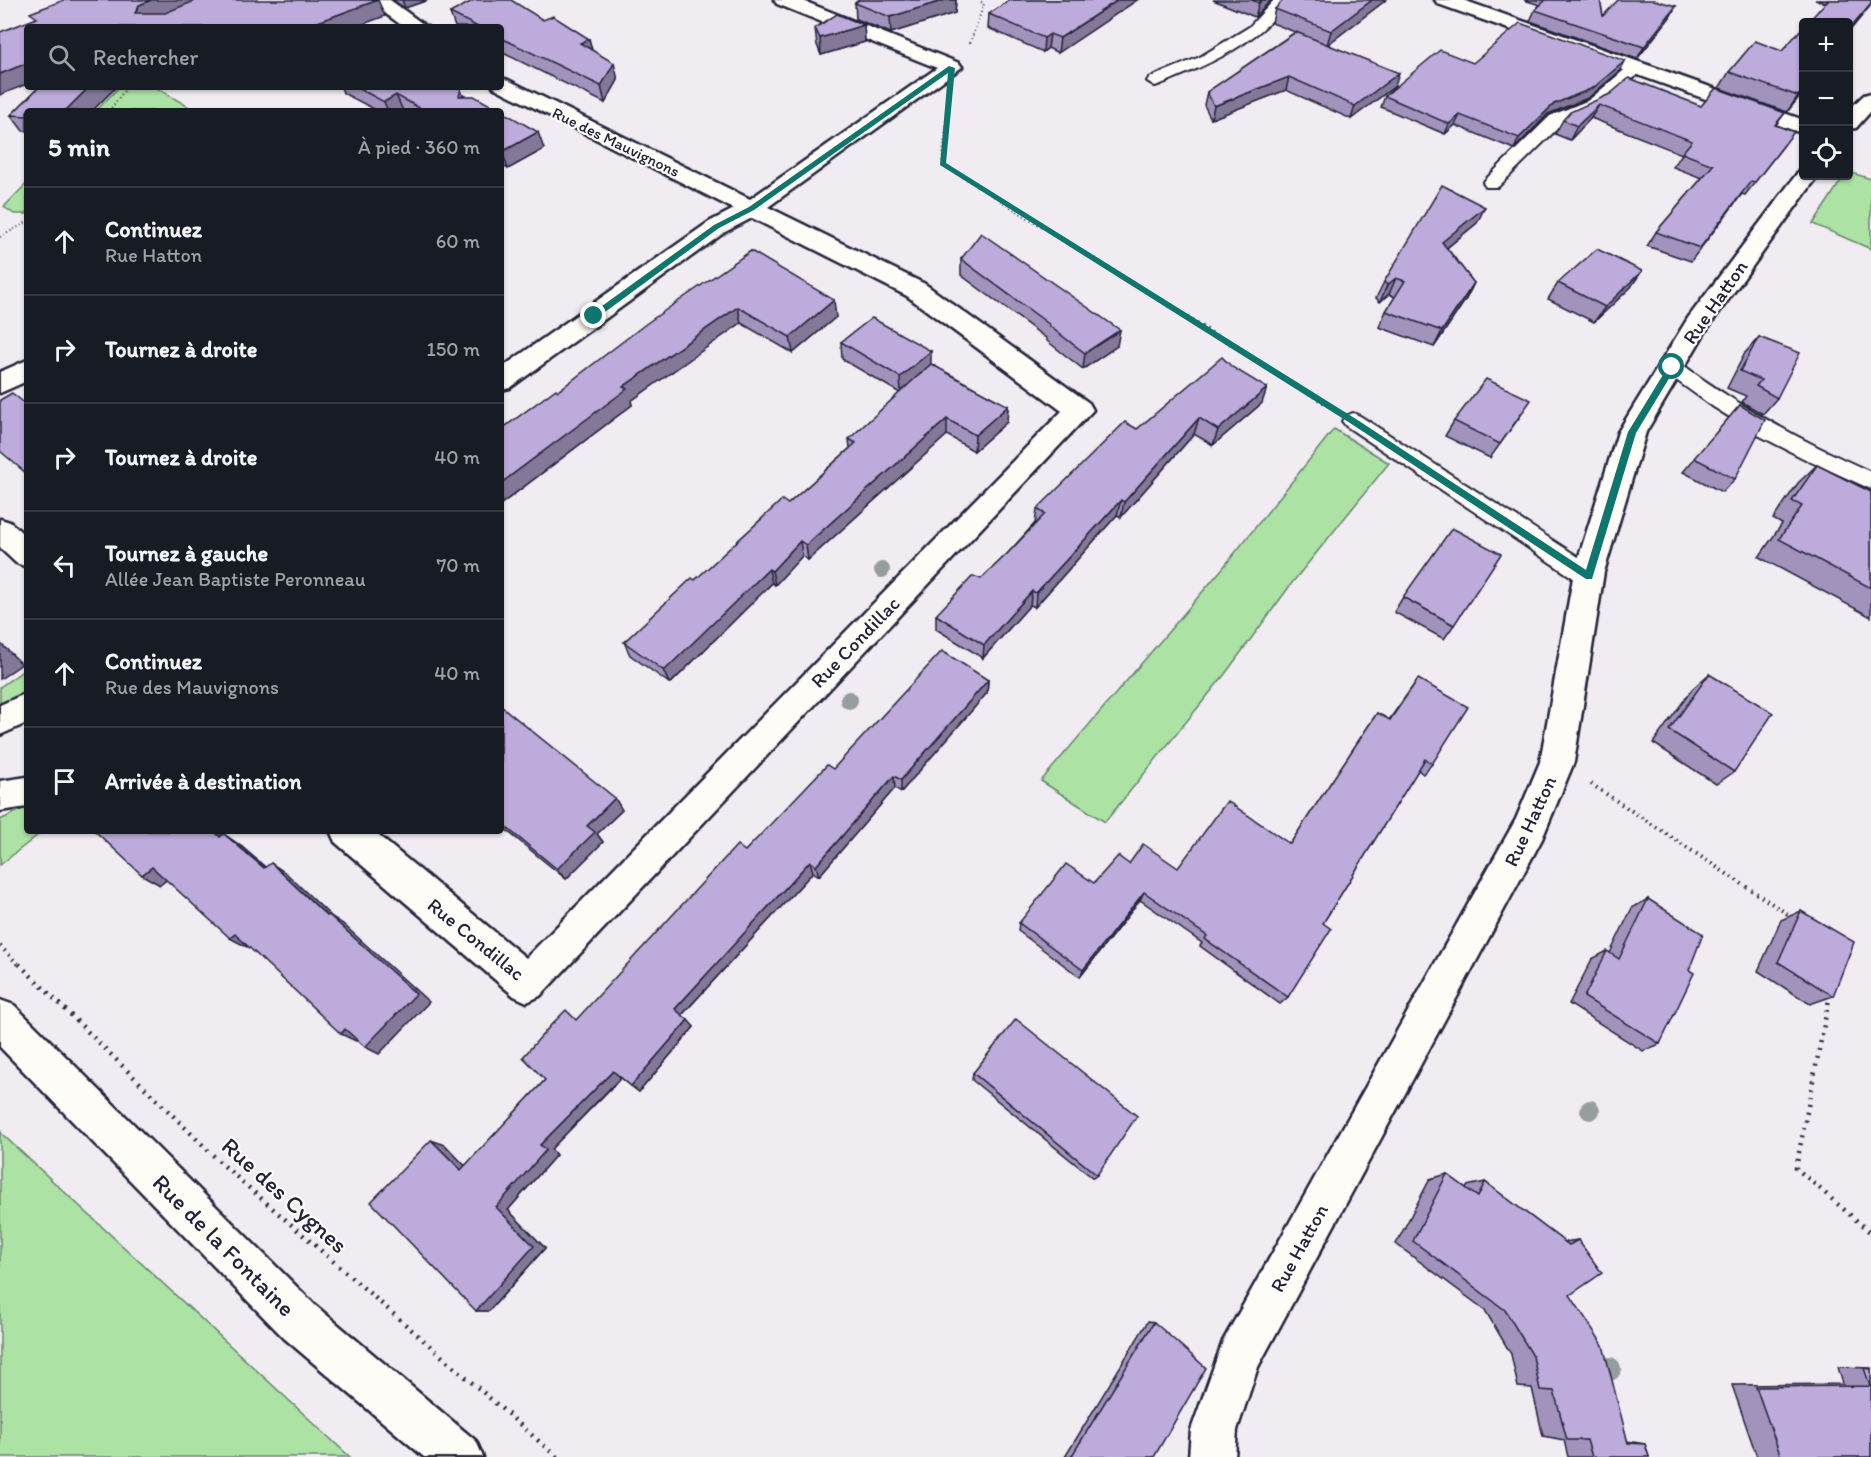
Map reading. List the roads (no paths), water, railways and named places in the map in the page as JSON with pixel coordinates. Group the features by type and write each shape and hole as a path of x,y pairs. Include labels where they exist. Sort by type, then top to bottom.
{"street":[{"path":"377,0 413,24"},
{"path":"504,379 717,227 742,204 952,68 823,7 784,0"},
{"path":"1445,0 1799,127"},
{"name":"Rue des Mauvignons","path":"502,92 742,204"},
{"path":"1853,118 1871,99"},
{"name":"Rue Hatton","path":"1212,1457 1214,1430 1239,1358 1530,828 1557,762 1589,576 1632,432 1697,324 1804,180"},
{"name":"Rue Condillac","path":"351,834 527,983 1079,410 916,290 742,204"},
{"path":"0,384 24,371"},
{"path":"0,530 24,552"},
{"path":"0,721 24,709"},
{"path":"0,796 24,792"},
{"name":"Rue de la Fontaine","path":"0,1019 300,1322 460,1457"}],"lane":[{"path":"1155,81 1206,60 1254,30 1282,0"},
{"path":"1492,183 1557,120 1595,103 1636,68"},
{"path":"1672,367 1711,398 1813,456 1871,481"},
{"path":"1353,421 1589,576"}]}
